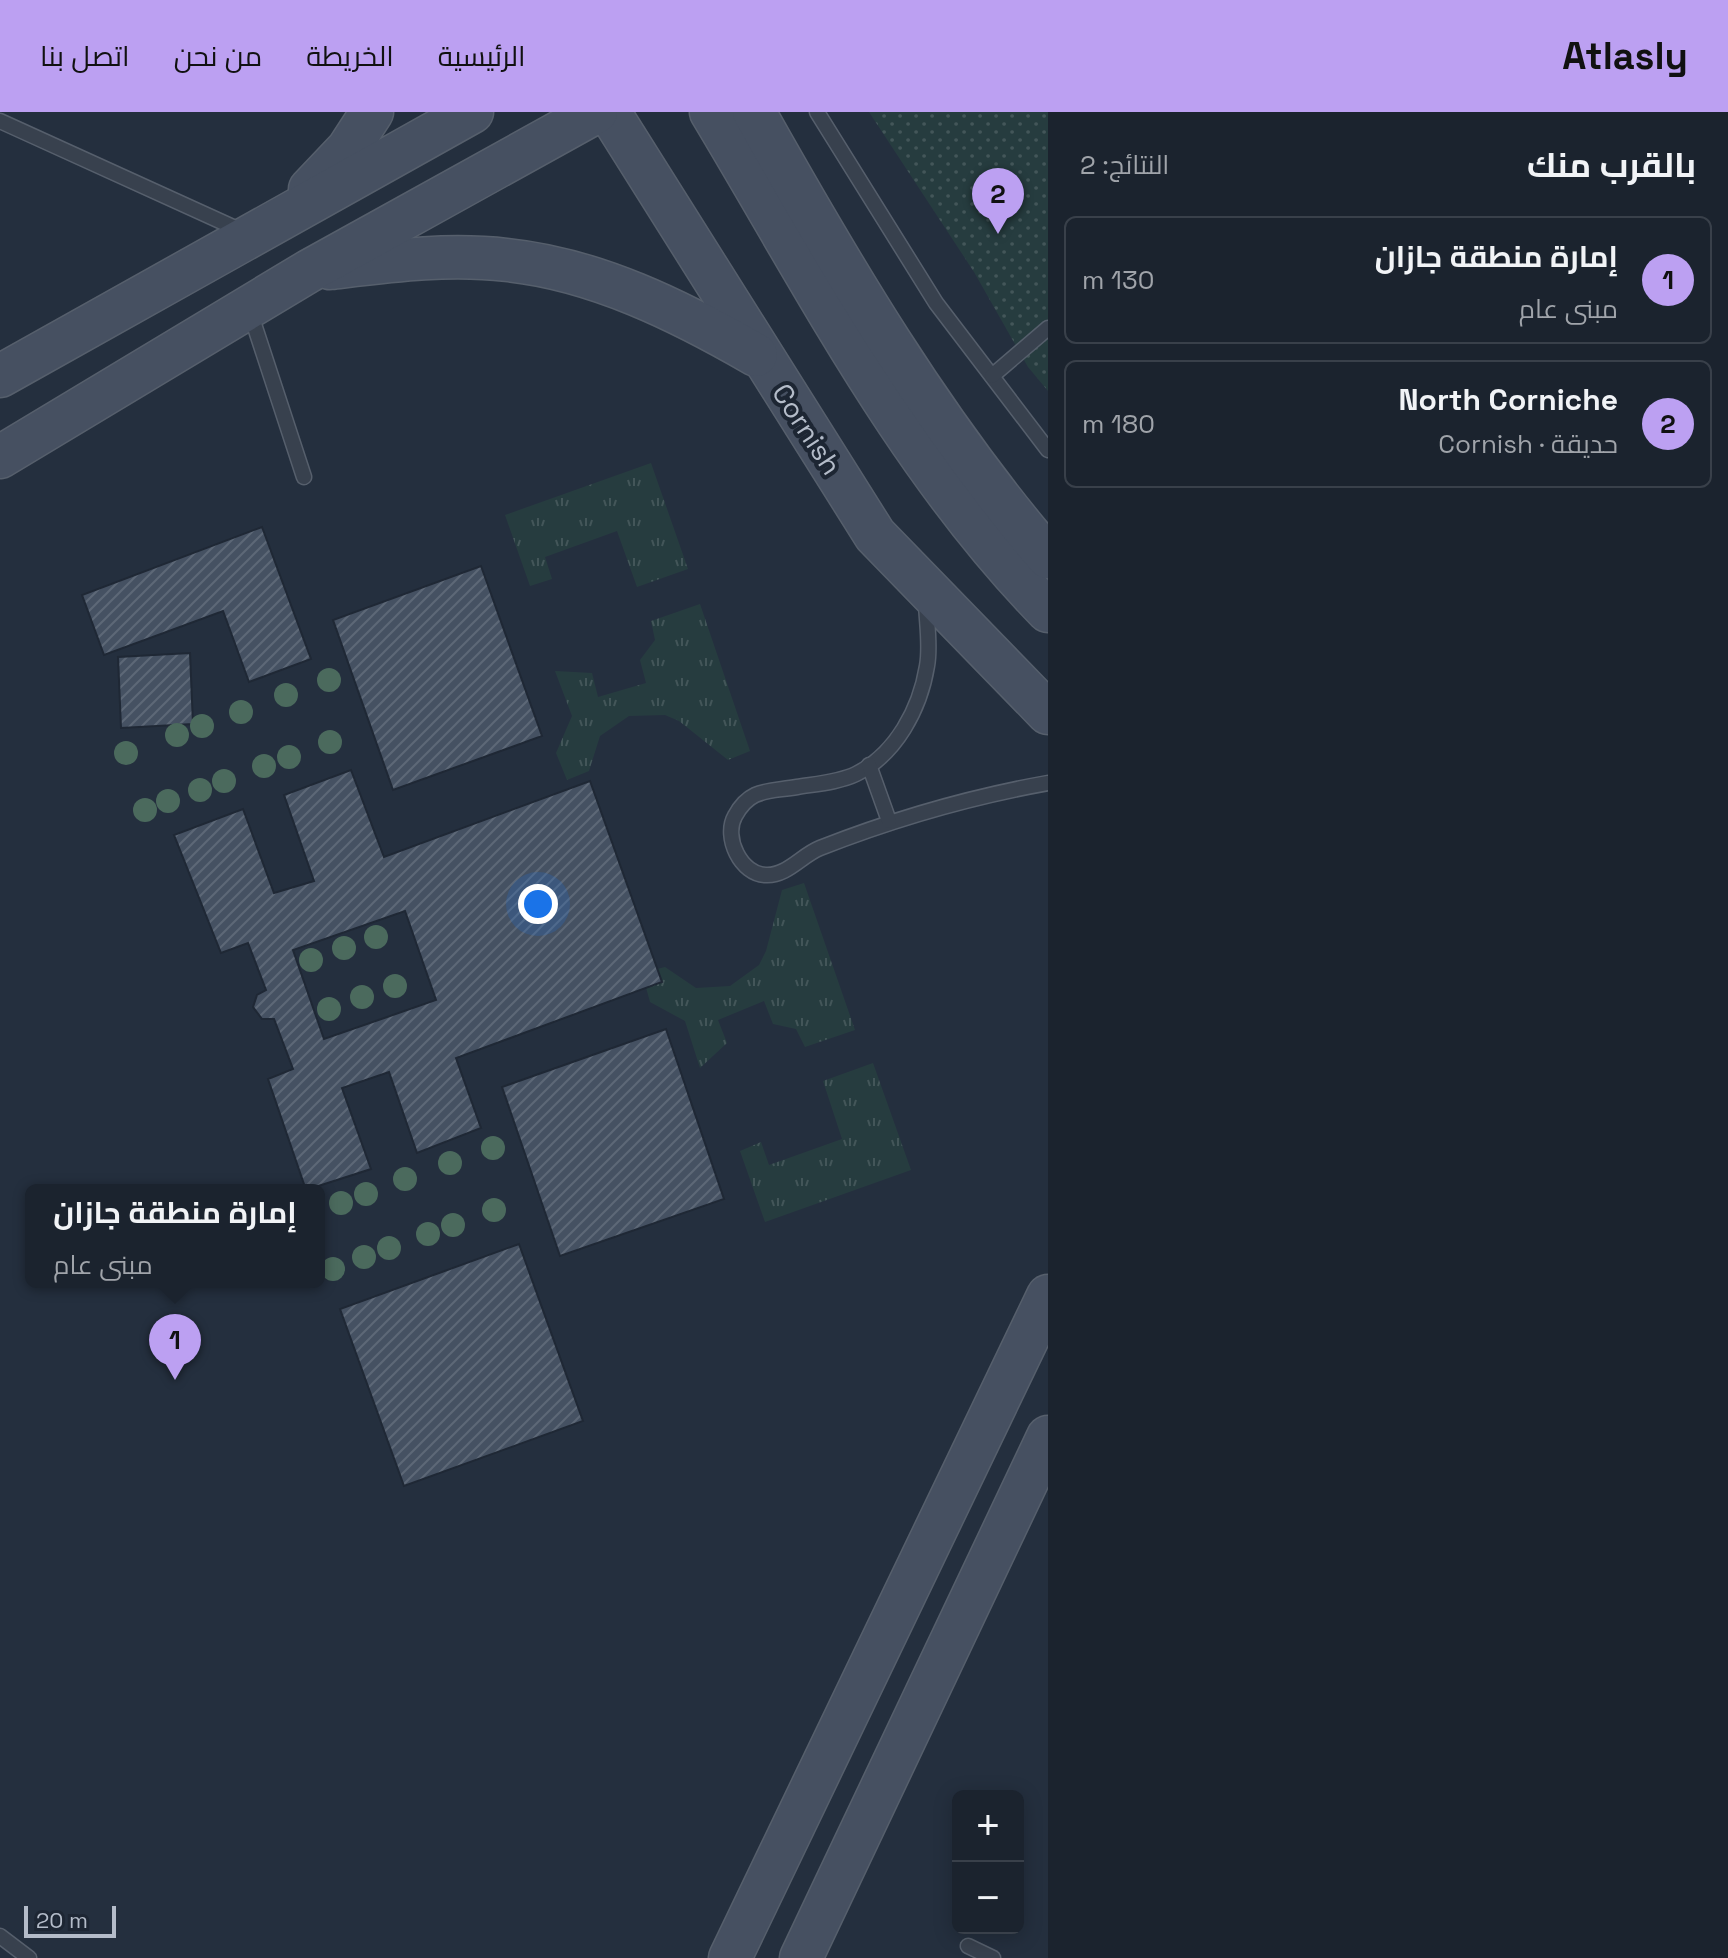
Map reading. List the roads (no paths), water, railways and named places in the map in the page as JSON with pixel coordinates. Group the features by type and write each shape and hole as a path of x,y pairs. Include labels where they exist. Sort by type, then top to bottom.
{"main road":[{"path":"268,226 348,149 372,112"},
{"path":"0,376 472,112"},
{"path":"0,457 309,271 596,112"},
{"name":"Cornish","path":"609,112 875,535 1048,713"},
{"path":"711,112 936,481 984,543 1048,611"},
{"path":"754,112 813,215 950,432 997,498 1048,557"},
{"path":"309,271 416,257 508,260 579,276 645,298 699,322 762,359"},
{"path":"730,1958 1048,1296"},
{"path":"801,1958 1048,1437"}],"lane":[{"path":"817,112 936,303 1048,450"},
{"path":"0,121 268,226"},
{"path":"249,307 304,477"},
{"path":"992,376 1048,328"},
{"path":"925,586 927,665 910,720 882,757 854,775 759,793 743,800 730,824 733,846 755,874 770,876 789,868 809,853 889,821 1048,783"},
{"path":"869,765 889,821"},
{"path":"0,1936 29,1958"},
{"path":"968,1946 993,1958"}],"place":[{"name":"North Corniche","path":"998,234"},
{"name":"إمارة منطقة جازان","path":"175,1380"}]}
